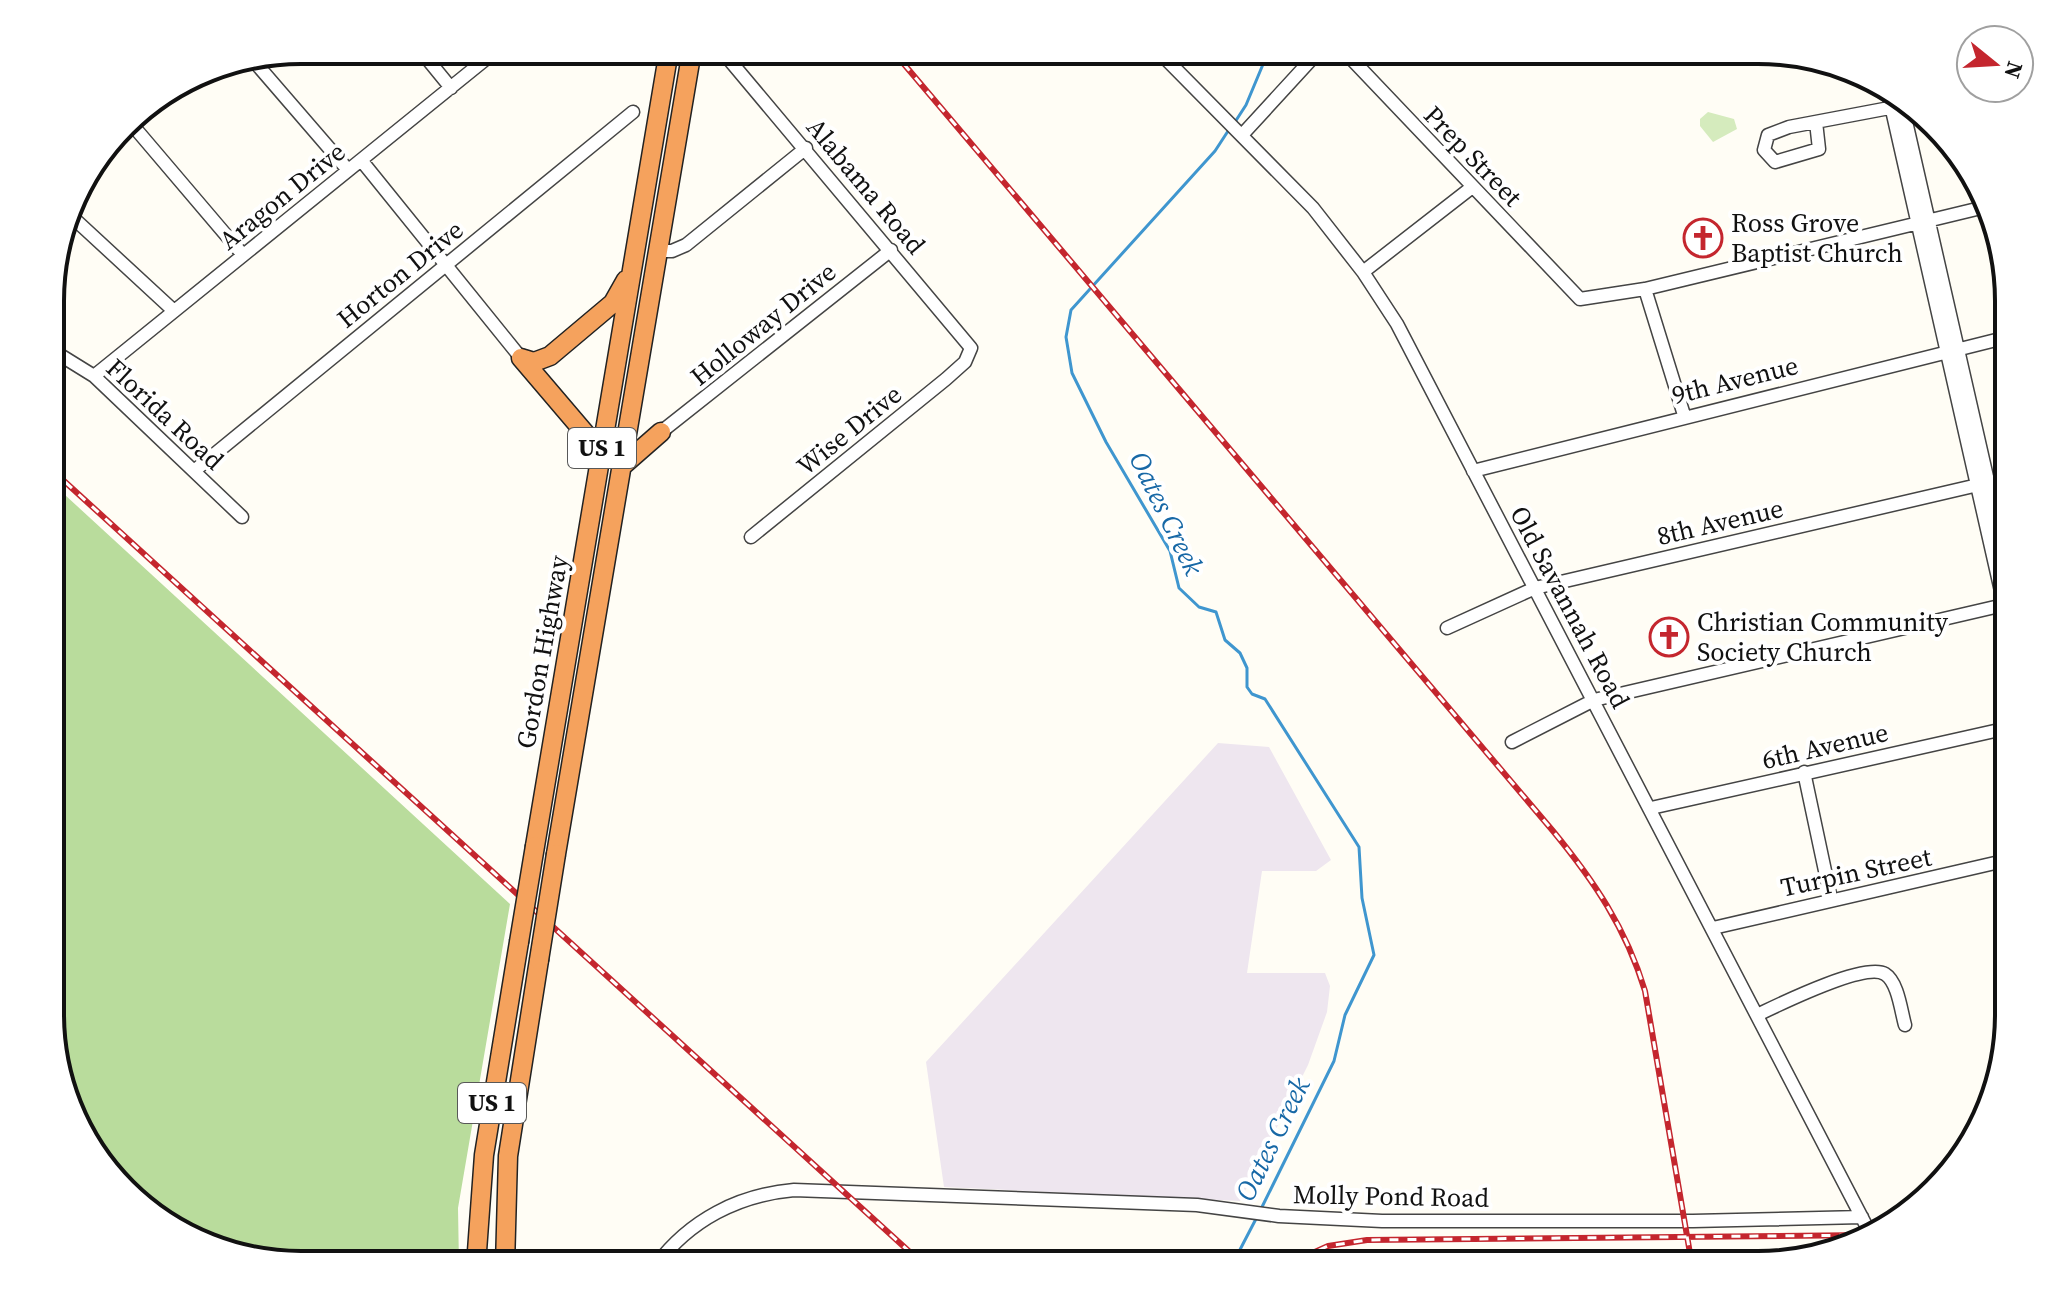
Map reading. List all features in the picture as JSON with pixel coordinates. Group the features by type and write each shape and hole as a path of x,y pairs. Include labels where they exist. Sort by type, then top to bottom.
{"highway":[{"name":"Gordon Highway","path":"477,1251 480,1185 667,65"},
{"name":"Gordon Highway","path":"505,1251 508,1156 690,65"},
{"path":"521,358 534,362 550,356 613,303 632,271"},
{"path":"521,358 595,447 597,480"},
{"path":"630,409 643,432 661,432"},
{"path":"621,467 661,432"}],"street":[{"name":"Old Savannah Road","path":"1172,64 1313,208 1363,272 1397,324 1866,1224"},
{"path":"1235,127 1304,64"},
{"name":"Prep Street","path":"1356,64 1580,299 1645,289"},
{"path":"432,65 451,88"},
{"name":"Aragon Drive","path":"94,376 479,65"},
{"name":"Alabama Road","path":"734,65 963,335 970,353"},
{"path":"260,68 348,170"},
{"path":"1816,122 1819,149 1775,162 1764,150 1768,135 1816,122 1891,105"},
{"name":"Horton Drive","path":"194,471 633,112"},
{"path":"1903,115 1923,222 1994,539"},
{"path":"137,131 243,255"},
{"path":"660,251 686,245 806,148"},
{"path":"361,160 443,266 521,358"},
{"path":"1363,272 1471,188"},
{"path":"1684,415 1645,289 1976,209"},
{"path":"78,222 174,311"},
{"name":"Holloway Drive","path":"661,432 891,250"},
{"name":"9th Avenue","path":"1473,471 1684,415 1994,340"},
{"name":"Wise Drive","path":"751,537 946,379 970,353"},
{"name":"Florida Road","path":"64,357 94,376 242,517"},
{"name":"8th Avenue","path":"1447,628 1535,588 1994,481"},
{"path":"1983,484 1994,521"},
{"path":"1512,742 1594,700 1994,608"},
{"name":"6th Avenue","path":"1651,808 1994,731"},
{"path":"1804,772 1831,899"},
{"name":"Turpin Street","path":"1713,928 1994,863"},
{"path":"1757,1015 1816,989 1874,971 1886,974 1893,984 1905,1025"},
{"name":"Molly Pond Road","path":"668,1251 684,1233 713,1214 748,1198 777,1191 842,1190 1237,1210 1279,1216 1382,1221 1862,1217"}],"shaded area":[{"path":"1218,743 1269,747 1331,860 1316,871 1262,871 1247,973 1325,973 1330,986 1327,1012 1308,1065 1240,1201 944,1187 926,1062"}],"green space":[{"path":"1708,112 1734,119 1737,129 1713,142 1700,126 1700,119"},
{"path":"64,494 510,904 458,1208 459,1251 301,1251 240,1243 196,1227 145,1192 123,1170 88,1119 69,1060 64,1014"}],"waterway":[{"name":"Oates Creek","path":"1235,122 1246,105 1263,64"},
{"name":"Oates Creek","path":"1230,128 1215,151 1071,310 1066,337 1072,373 1106,442 1170,551 1179,588 1199,607 1216,612 1225,640 1240,653 1247,668 1247,687 1252,694 1265,699 1359,847 1362,898 1374,955 1345,1015 1334,1061 1261,1209"},
{"name":"Oates Creek","path":"1240,1250 1258,1215"}],"railway":[{"path":"904,65 1553,831 1595,887 1628,946 1645,991 1689,1250"},
{"path":"64,481 908,1251"},
{"path":"1318,1250 1367,1240 1841,1235"}],"place":[{"name":"Ross Grove Baptist Church","path":"1703,238"},
{"name":"Christian Community Society Church","path":"1669,637"}]}
